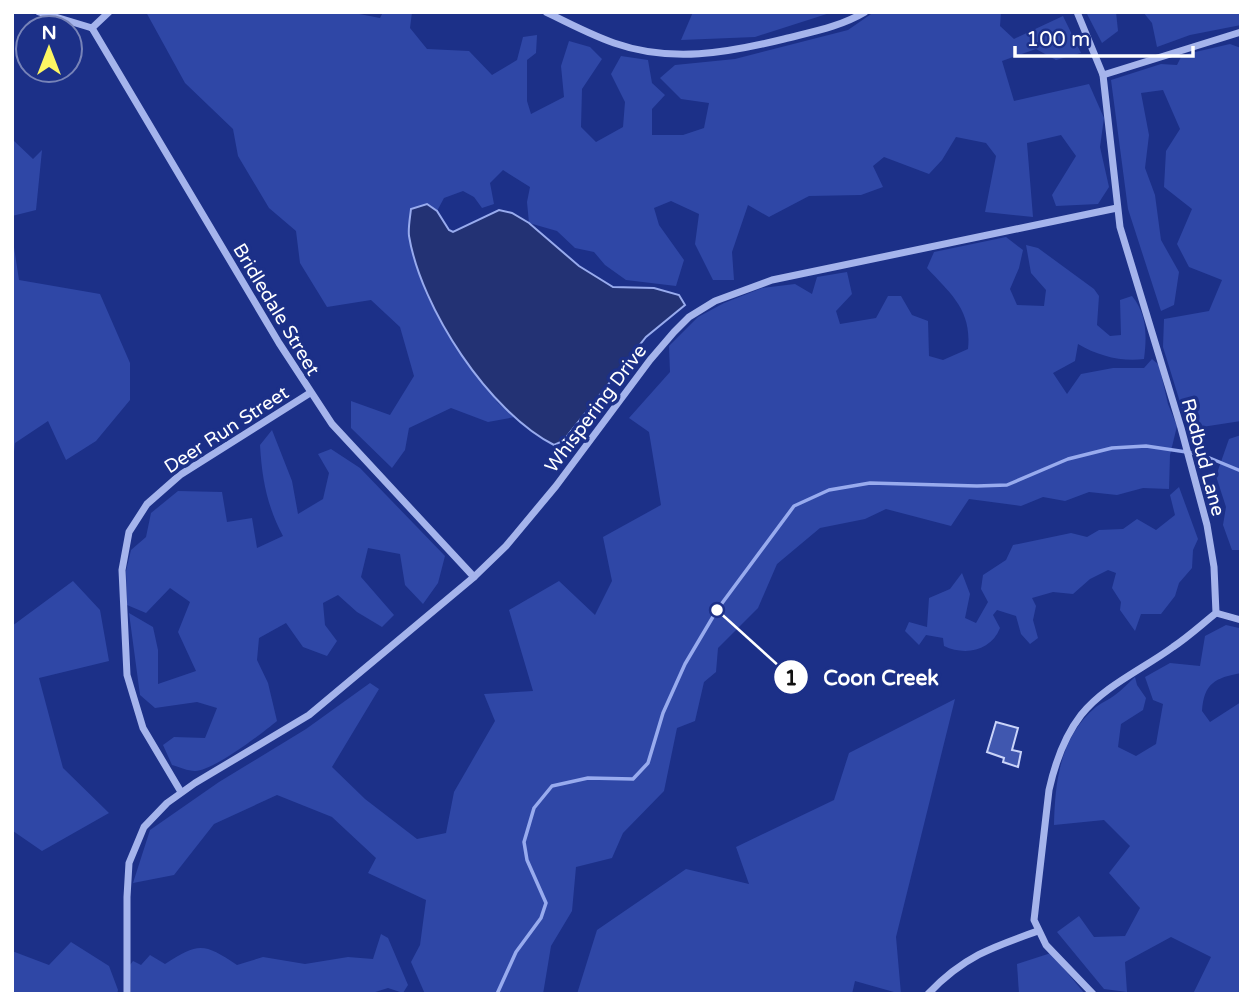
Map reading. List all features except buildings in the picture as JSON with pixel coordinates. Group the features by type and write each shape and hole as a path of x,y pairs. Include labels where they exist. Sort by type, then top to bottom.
{"street":[{"path":"39,12 92,28 109,12"},
{"path":"546,12 617,44 672,55 719,53 780,40 833,26 865,12"},
{"name":"Redbud Lane","path":"1077,12 1103,75 1120,227 1189,458 1212,552 1216,613"},
{"name":"Bridledale Street","path":"92,28 310,393 353,449 474,577"},
{"path":"1103,75 1241,32"},
{"name":"Whispering Drive","path":"181,793 309,715 474,577 506,546 556,486 650,360 689,317 715,301 748,287 1117,208"},
{"name":"Deer Run Street","path":"181,793 143,728 127,675 123,638 122,570 129,532 147,504 180,474 310,393"},
{"path":"1093,994 1046,944 1034,920 1049,790 1062,747 1083,712 1094,702 1173,647 1216,613 1241,620"},
{"path":"127,994 129,863 144,827 167,803 181,793"},
{"path":"928,994 967,960 1038,931"}],"shaded area":[{"path":"146,12 349,12 380,18 383,12 412,12 410,28 427,49 469,51 492,75 517,60 523,37 537,35 536,53 527,60 527,101 531,114 564,97 561,66 569,41 590,47 602,59 582,89 581,127 596,142 623,127 625,102 611,74 621,56 648,60 652,83 665,95 652,109 652,135 683,135 704,128 709,103 681,99 660,78 675,65 735,59 848,30 874,12 1001,12 1000,26 1014,39 1063,16 1081,53 1056,60 1036,49 1002,61 1014,101 1089,84 1104,118 1100,147 1109,187 1098,204 1056,206 1052,195 1076,156 1061,135 1027,143 1033,217 985,212 996,156 986,143 956,137 942,160 929,174 884,157 873,166 883,187 861,195 809,196 769,217 748,205 732,252 734,280 713,280 695,244 699,214 671,201 654,208 659,225 684,260 676,286 626,280 605,265 594,252 575,248 557,231 529,223 527,202 530,187 503,170 490,183 494,204 482,208 474,197 463,191 444,198 437,211 427,204 408,235 426,294 460,353 498,403 515,417 488,422 451,408 409,428 405,450 392,468 351,428 351,401 390,415 414,376 400,327 371,300 327,307 300,263 296,231 269,208 238,156 233,129 185,83"},
{"path":"693,12 833,12 755,37 681,40"},
{"path":"1086,12 1116,12 1118,31 1102,43"},
{"path":"1143,12 1241,12 1241,25 1190,35 1157,47 1152,23"},
{"path":"1230,44 1241,48 1241,421 1202,427 1184,415 1163,347 1164,319 1209,311 1222,280 1189,267 1177,244 1192,209 1164,187 1166,151 1180,129 1163,90 1141,93 1149,135 1145,168 1155,195 1161,240 1179,272 1174,305 1161,311 1128,209 1111,80 1161,64 1177,65 1182,55"},
{"path":"12,76 13,140 33,159 42,150 36,210 12,216"},
{"path":"427,204 437,211 453,232 499,210 512,213 529,223 579,266 613,287 654,288 679,295 685,305 646,337 563,441 554,445 506,409 462,355 443,325 416,264 409,236 411,209"},
{"path":"12,234 19,280 100,294 130,363 130,400 96,441 66,460 48,421 15,443 12,470"},
{"path":"1006,237 1023,250 1010,289 1017,305 1044,306 1046,290 1031,273 1026,245 1038,248 1094,289 1099,296 1097,325 1110,336 1121,335 1120,300 1132,296 1137,303 1145,326 1144,359 1110,357 1078,344 1075,361 1053,373 1067,394 1081,374 1113,368 1144,368 1152,359 1159,365 1168,404 1177,426 1170,455 1169,489 1143,488 1117,495 1089,492 1065,501 1043,497 1021,506 969,499 951,526 886,509 865,519 820,528 777,564 758,608 718,648 716,672 704,682 695,721 677,728 664,791 623,833 612,858 576,867 572,911 551,946 543,994 425,994 411,962 420,945 426,900 368,873 376,858 332,817 277,795 214,824 174,875 133,883 150,830 219,782 306,729 370,683 379,689 332,767 365,799 417,839 446,833 454,792 495,721 484,694 533,691 509,610 559,581 595,615 612,581 603,537 661,505 649,432 629,418 670,372 669,346 698,317 724,303 762,288 795,284 812,294 817,277 847,272 852,294 836,311 840,324 876,318 888,296 901,296 912,315 928,321 929,356 943,360 968,349 968,335 967,324 958,304 927,268 934,252"},
{"path":"272,430 292,481 298,514 323,499 329,473 318,454 331,449 360,468 445,556 438,583 423,604 405,585 400,554 368,548 361,577 394,615 382,627 357,612 338,595 323,603 325,625 337,641 327,656 303,647 286,623 259,638 257,660 268,683 277,721 214,765 195,771 186,770 172,765 163,745 174,737 205,738 217,708 197,702 155,708 140,695 129,613 153,627 158,650 158,684 196,671 178,632 190,602 170,588 146,613 127,605 126,571 131,550 146,537 151,513 178,491 222,492 227,522 252,518 257,548 283,536 269,503 261,457 260,445"},
{"path":"1241,435 1241,550 1232,550 1223,525 1226,507 1216,476 1229,439"},
{"path":"1179,487 1198,539 1193,550 1192,568 1179,583 1175,596 1161,614 1141,614 1135,631 1120,610 1121,602 1112,588 1116,573 1108,570 1090,579 1073,594 1053,592 1032,598 1036,606 1033,620 1038,638 1030,644 1021,634 1016,616 997,610 993,615 1000,628 996,636 984,646 969,651 952,649 944,646 943,638 926,635 919,645 905,631 909,622 927,627 929,598 950,589 962,573 970,594 965,618 976,623 988,602 981,589 983,575 1006,560 1013,545 1071,533 1087,537 1099,530 1123,529 1137,519 1156,530 1175,515 1170,495"},
{"path":"73,581 100,610 109,661 39,678 63,768 109,813 42,851 13,831 12,833 12,626"},
{"path":"1226,625 1239,628 1241,633 1241,673 1212,683 1205,694 1202,711 1210,722 1241,702 1241,994 1193,994 1211,957 1171,937 1125,962 1127,992 1104,989 1057,932 1079,916 1094,937 1125,936 1140,908 1109,873 1130,846 1104,820 1054,825 1058,776 1067,746 1084,719 1135,677 1146,698 1143,710 1121,724 1118,747 1136,756 1156,744 1163,704 1153,700 1145,677 1170,663 1200,666 1205,636"},
{"path":"955,699 896,937 901,994 855,981 852,994 577,994 597,930 686,869 749,884 736,847 834,800 849,753"},
{"path":"381,934 388,938 408,985 403,993 388,988 369,994 131,994 130,965 133,961 141,965 150,955 165,964 186,952 201,948 217,952 237,965 263,957 305,964 348,957 373,959"},
{"path":"71,942 109,966 117,994 12,994 12,951 49,965"},
{"path":"1051,953 1085,994 1019,994 1017,964"}],"waterway":[{"path":"497,994 516,952 541,918 546,903 527,860 524,842 534,808 552,786 588,778 633,779 648,763 663,713 685,664 717,610 794,506 829,490 870,483 1007,485 1068,459 1112,448 1146,446 1200,454 1241,471"}],"place":[{"name":"Coon Creek","path":"717,610"}]}
